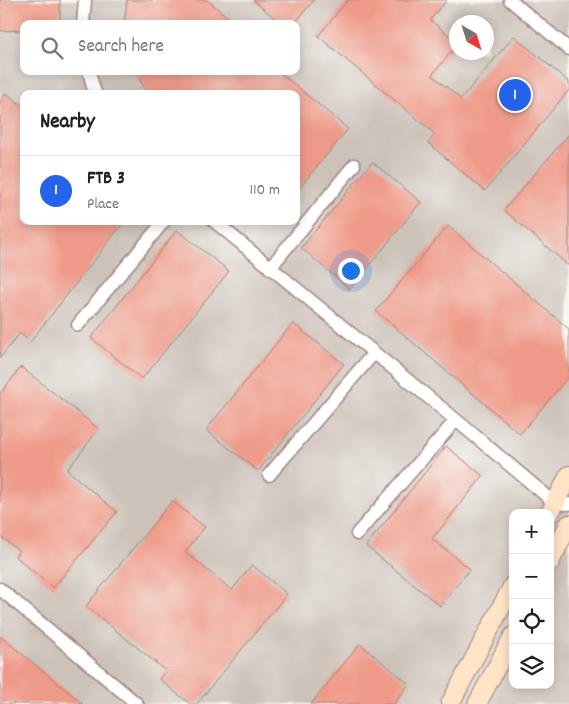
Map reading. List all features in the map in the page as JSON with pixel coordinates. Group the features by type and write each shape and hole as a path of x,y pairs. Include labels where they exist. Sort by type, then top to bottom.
{"street":[{"path":"84,20 86,0"},
{"path":"510,0 569,49"},
{"path":"90,75 95,90"},
{"path":"270,268 354,165"},
{"path":"78,325 161,225"},
{"path":"219,225 456,420 558,507 569,475"},
{"path":"269,476 374,353"},
{"path":"357,534 456,420"},
{"path":"554,554 569,524"},
{"path":"0,589 137,704"},
{"path":"450,704 509,593"},
{"path":"477,704 509,644"}],"shaded area":[{"path":"0,0 569,0 569,704 0,704"}],"building":[{"path":"0,0 60,0 60,20 20,20 20,30 0,31"},
{"path":"127,0 207,0 231,20 124,20"},
{"path":"253,0 314,0 297,20 276,20"},
{"path":"348,0 447,0 430,20 449,35 449,54 432,75 461,99 514,36 569,82 569,90 485,191 428,143 435,134 318,36"},
{"path":"136,75 283,75 348,129 300,187 300,90 146,90"},
{"path":"6,93 20,104 20,225 122,225 30,342 20,333 0,358 0,102"},
{"path":"569,134 569,266 504,210"},
{"path":"372,162 421,202 350,289 301,248"},
{"path":"448,226 569,329 569,376 520,434 376,311"},
{"path":"177,230 229,271 142,379 91,338"},
{"path":"293,323 344,364 258,471 206,430"},
{"path":"21,367 99,429 67,470 117,512 53,588 15,556 19,551 0,536 0,394"},
{"path":"446,446 483,476 432,539 470,569 440,606 366,546"},
{"path":"172,501 205,527 185,552 232,590 252,565 287,594 197,704 190,704 159,679 166,671 86,606"},
{"path":"0,636 54,680 83,704 0,704"},
{"path":"360,644 409,684 394,704 311,704"}],"place":[{"name":"FTB 3","path":"515,95"}]}
